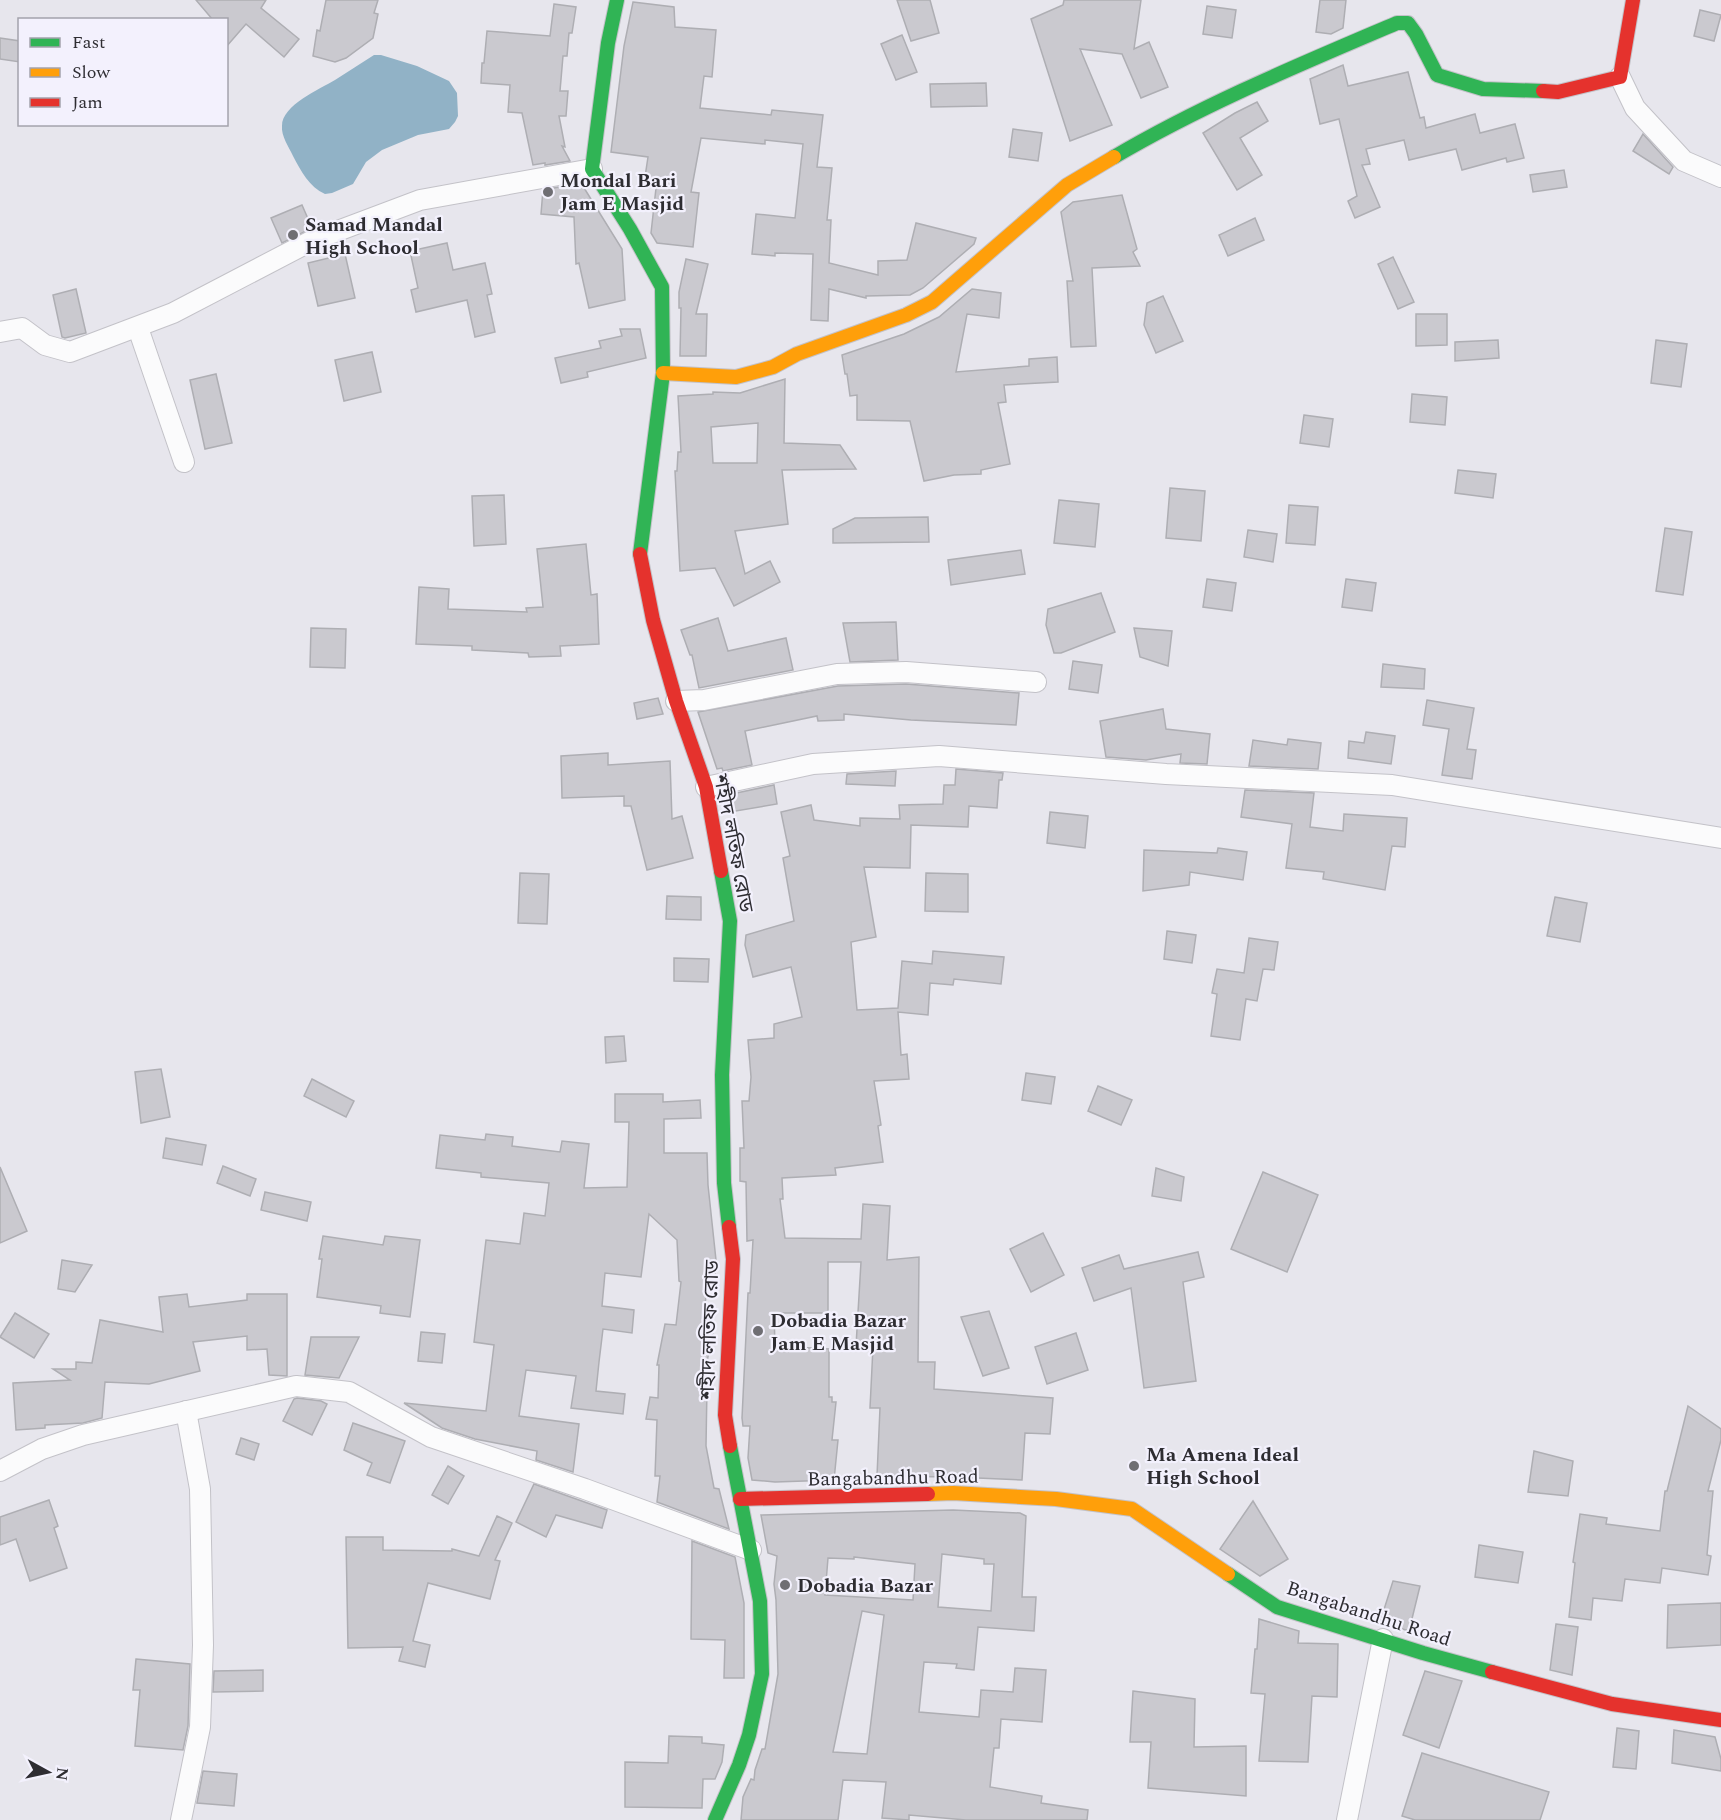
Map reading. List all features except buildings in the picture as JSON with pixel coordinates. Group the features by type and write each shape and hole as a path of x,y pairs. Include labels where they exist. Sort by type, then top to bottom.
{"street":[{"path":"0,332 22,328 45,345 70,352 173,314 311,241 420,200 592,169 608,43 617,0"},
{"path":"1633,0 1620,77 1635,108 1684,161 1721,177"},
{"path":"663,373 736,377 773,367 797,354 906,315 932,302 1067,184 1153,135 1263,81 1397,23 1408,23 1437,75 1483,89 1558,92 1620,77"},
{"name":"শহীদ লতিফ রোড","path":"592,169 630,229 662,287 663,373 640,556 652,620 676,701 706,787 730,921 722,1075 724,1183 733,1259 725,1415 733,1469 760,1601 762,1674 749,1735 721,1809 714,1820"},
{"path":"138,328 184,462"},
{"path":"676,701 704,700 837,674 906,672 1035,682"},
{"path":"706,787 813,764 939,756 1166,774 1392,785 1721,838"},
{"path":"0,1471 42,1449 82,1435 296,1386 349,1392 431,1437 585,1489 751,1550"},
{"path":"181,1820 200,1727 203,1645 200,1489 186,1411"},
{"name":"Bangabandhu Road","path":"740,1499 953,1493 1056,1499 1132,1509 1277,1606 1424,1653 1612,1704 1721,1720"},
{"path":"1347,1820 1383,1639"}],"water":[{"path":"374,55 417,66 449,81 457,93 458,116 449,129 418,135 382,150 366,162 353,184 325,194 310,183 296,162 283,134 284,118 288,111 303,98"}],"traffic: fast":[{"path":"617,0 608,43 592,169 630,229 662,287 663,373 640,554"},
{"path":"1114,157 1218,102 1397,23 1408,23 1437,75 1483,89 1543,91"},
{"path":"721,871 730,921 722,1075 724,1183 729,1227"},
{"path":"715,1820 739,1765 749,1735 762,1674 760,1601 730,1446"},
{"path":"1228,1574 1277,1607 1492,1672"}],"traffic: slow":[{"path":"663,373 736,377 773,367 797,354 906,315 932,302 1067,185 1114,157"},
{"path":"928,1494 953,1493 1056,1499 1132,1509 1228,1574"}],"traffic: jam":[{"path":"1543,91 1558,92 1620,77 1633,0"},
{"path":"640,554 653,620 676,701 706,787 721,871"},
{"path":"729,1227 733,1259 725,1415 730,1446"},
{"path":"740,1499 928,1494"},
{"path":"1492,1672 1612,1704 1721,1720"}],"place":[{"name":"Mondal Bari Jam E Masjid","path":"548,192"},
{"name":"Samad Mandal High School","path":"293,235"},
{"name":"Dobadia Bazar Jam E Masjid","path":"758,1331"},
{"name":"Ma Amena Ideal High School","path":"1134,1466"},
{"name":"Dobadia Bazar","path":"785,1585"}]}
